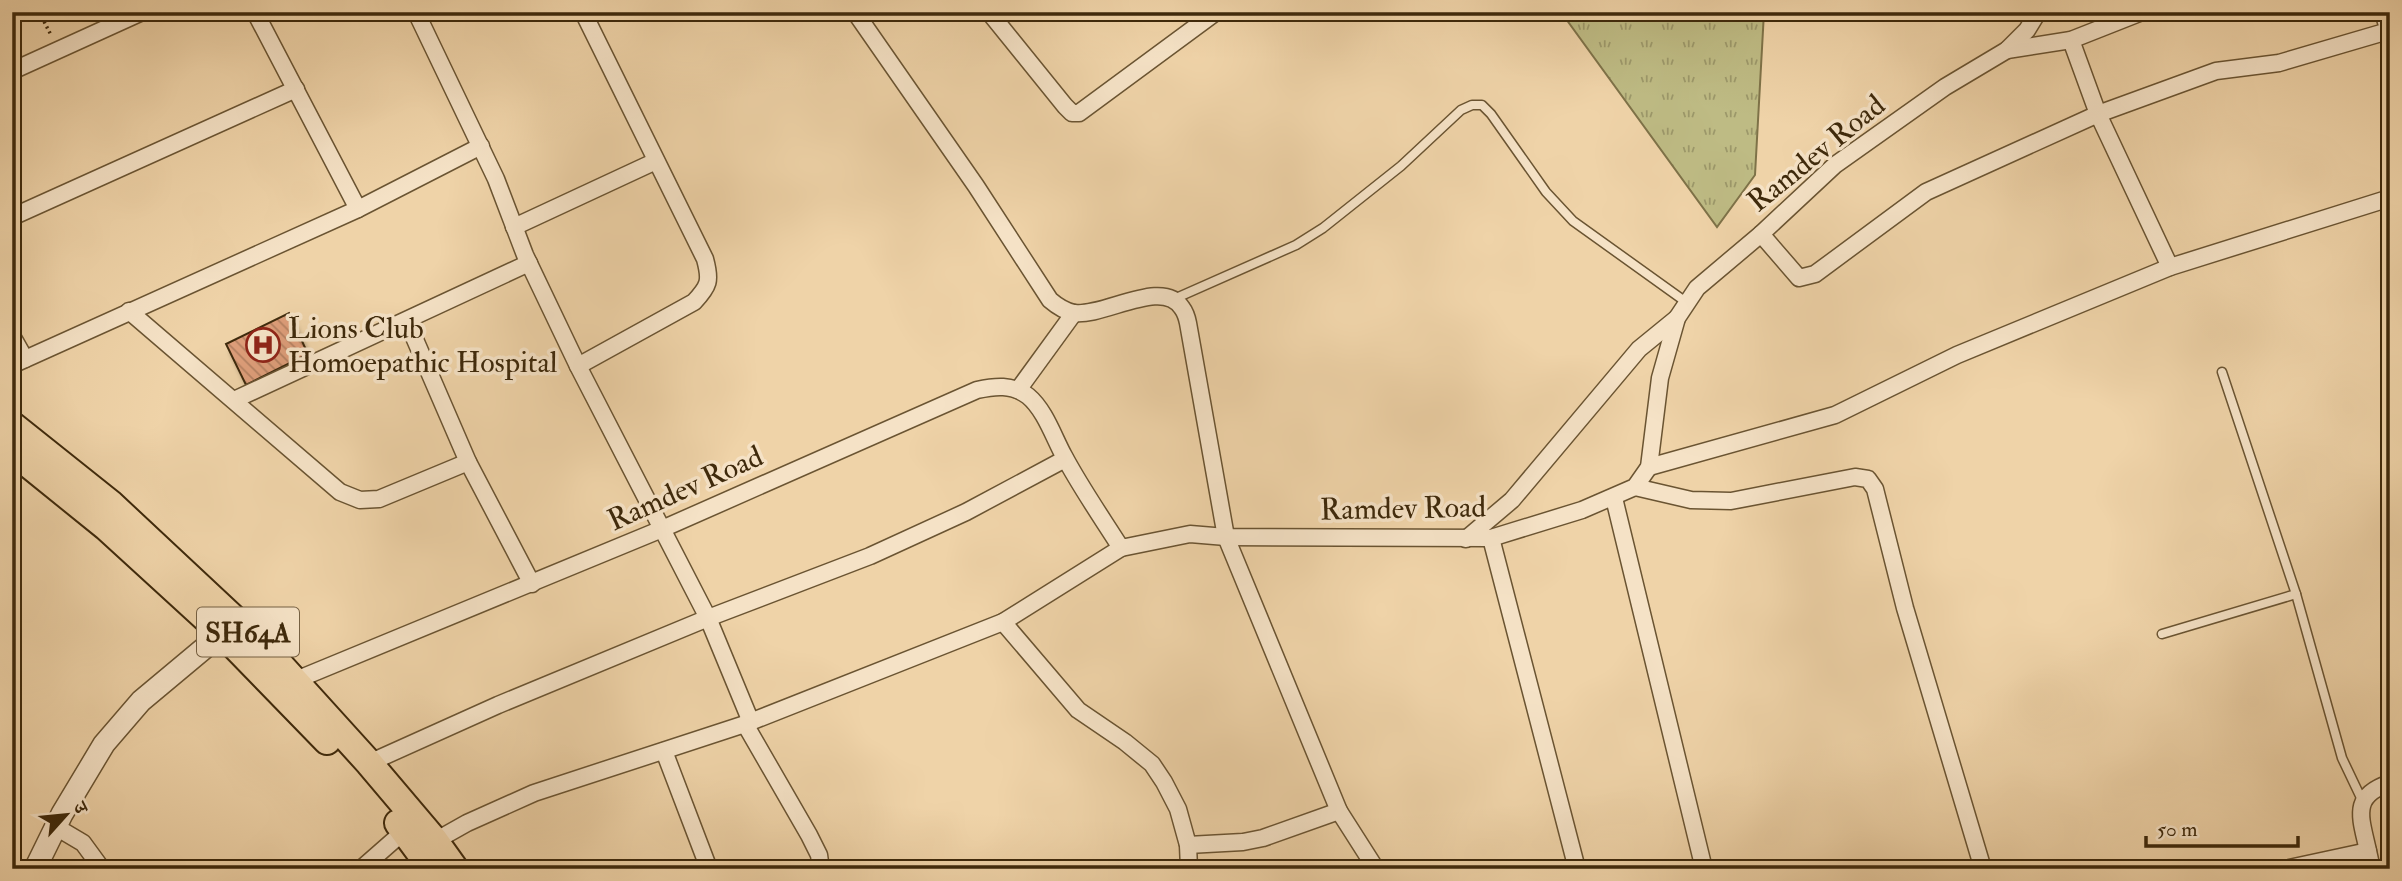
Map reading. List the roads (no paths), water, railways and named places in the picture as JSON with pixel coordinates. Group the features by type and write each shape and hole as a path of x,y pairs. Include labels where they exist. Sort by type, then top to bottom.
{"main road":[{"name":"SH64A","path":"12,425 111,504 230,628 334,748 411,825 435,841 455,869"},
{"name":"SH64A","path":"12,451 296,680 369,763 411,825 432,869"}],"street":[{"path":"12,71 142,12"},
{"path":"255,12 358,209"},
{"path":"416,12 481,146 529,263 578,366 708,618 748,723 814,845 821,869"},
{"path":"578,366 694,303 705,290 710,276 705,259 583,12"},
{"path":"855,12 976,186 1050,300 1074,313 1089,313 1160,295 1174,299 1182,307 1188,323 1226,537 1339,811 1376,869"},
{"path":"989,12 1065,106 1072,113 1079,113 1216,12"},
{"name":"Ramdev Road","path":"1121,548 1189,534 1226,537 1491,538 1614,498 1635,487 1649,467 1660,378 1677,318 1697,288 1761,234 1835,165 1945,87 2007,50 2027,30 2038,12"},
{"path":"2007,50 2071,40 2142,12"},
{"path":"1761,234 1792,272 1799,278 1807,278 1926,192 2098,114 2216,71 2279,63 2389,33 2383,12"},
{"path":"2071,40 2098,114 2170,267"},
{"path":"12,217 296,89"},
{"path":"12,336 19,362 358,209 481,146"},
{"path":"514,227 656,161"},
{"path":"1649,467 1835,415 1957,355 2170,267 2390,198"},
{"path":"234,400 529,263"},
{"path":"129,311 340,492 360,500 379,499 468,462"},
{"path":"435,841 467,823 534,793 748,723 1003,622 1121,548 1065,459 1040,411 1030,397 1018,390 1074,313"},
{"path":"1466,539 1512,500 1639,349 1677,318"},
{"path":"407,321 468,462 532,584"},
{"name":"Ramdev Road","path":"296,680 663,529 977,390 1000,385 1018,390"},
{"path":"369,763 498,705 708,618 870,556 966,512 1065,459"},
{"path":"1635,487 1690,499 1731,501 1855,477 1868,479 1875,489 1905,608 1983,869"},
{"path":"1614,498 1704,869"},
{"path":"1491,538 1577,869"},
{"path":"1003,622 1078,710 1152,764 1178,809 1188,845 1189,869"},
{"path":"35,869 104,744 141,701 230,628"},
{"path":"664,751 709,869"},
{"path":"2372,869 2360,812 2362,800 2368,793 2390,783"},
{"path":"1188,845 1243,842 1263,838 1339,811"},
{"path":"361,869 411,825"},
{"path":"56,827 83,843 102,869"},
{"path":"2285,869 2368,851"}],"lane":[{"path":"1174,299 1296,246 1401,166 1451,119 1472,105 1482,105 1546,192 1573,221 1686,302"},
{"path":"2222,372 2296,594 2342,758 2362,800"},
{"path":"2162,634 2296,594"}],"place":[{"name":"Lions Club Homoepathic Hospital","path":"263,345"}]}
